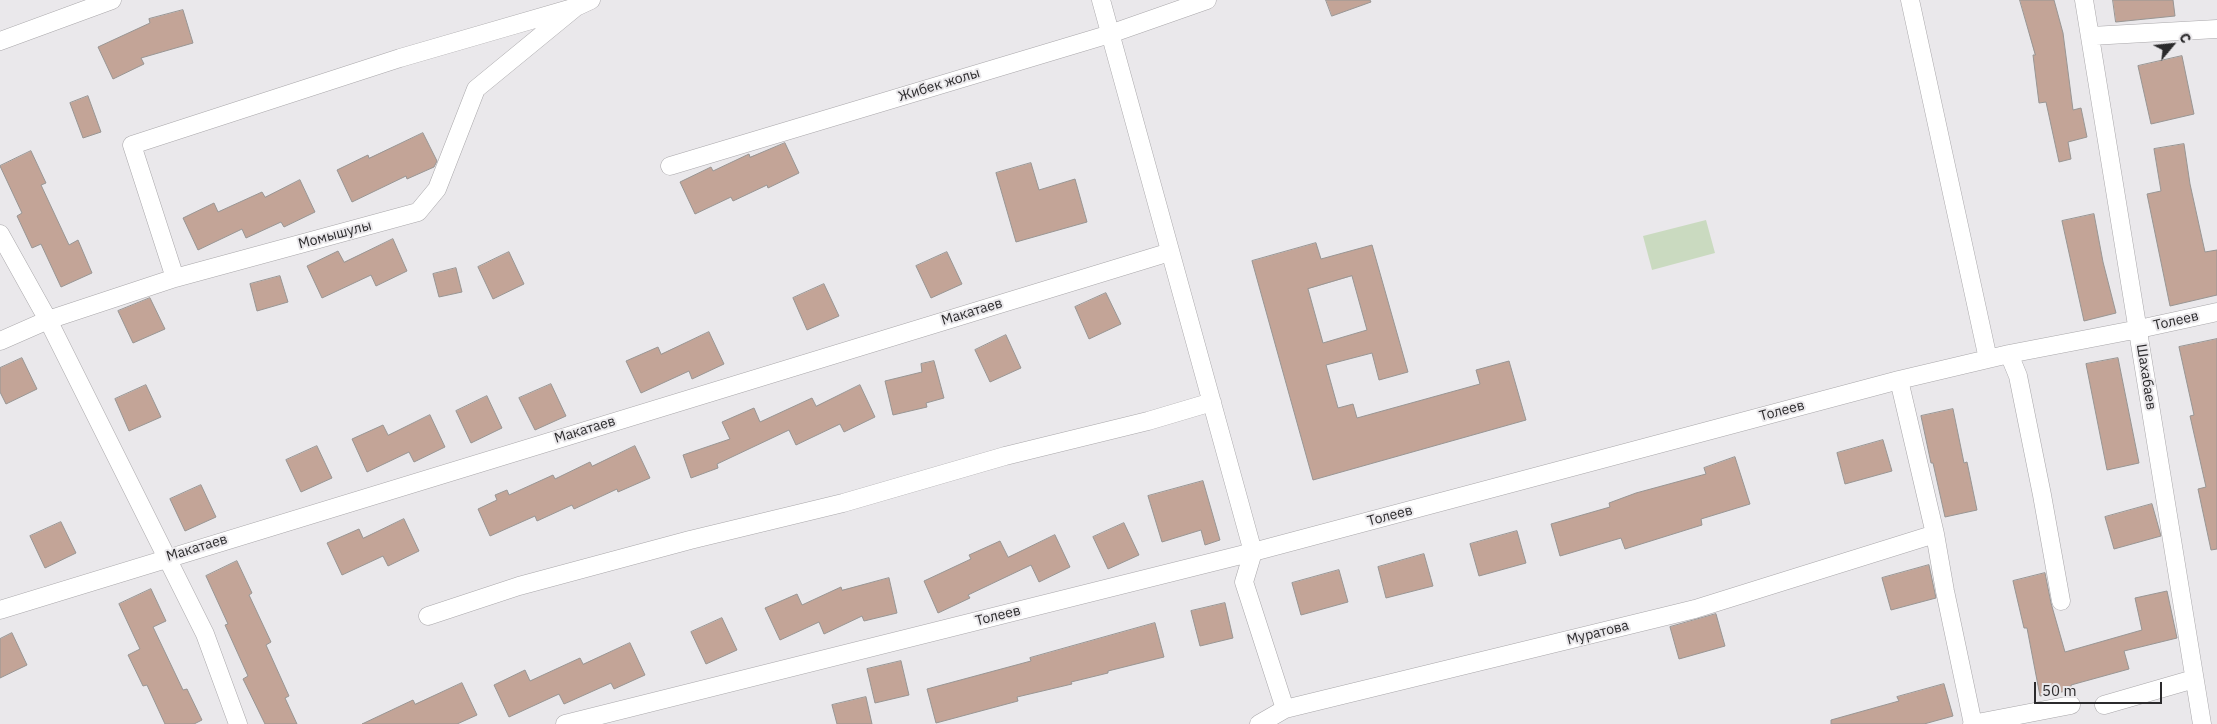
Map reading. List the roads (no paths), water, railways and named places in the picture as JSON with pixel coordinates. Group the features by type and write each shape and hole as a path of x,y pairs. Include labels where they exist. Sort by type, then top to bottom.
{"street":[{"path":"0,41 112,0"},
{"path":"1101,0 1253,552 1244,582 1284,709"},
{"name":"Жибек жолы","path":"670,166 1110,34 1207,0"},
{"path":"1910,0 1988,359"},
{"name":"Шахабаев","path":"2084,0 2202,724"},
{"path":"175,278 132,145 400,58 584,4"},
{"name":"Момышулы","path":"0,341 48,320 175,278 418,212 436,189 476,89 584,4"},
{"path":"2091,36 2217,29"},
{"path":"0,234 48,320 168,557 205,634 238,724"},
{"name":"Макатаев","path":"0,610 168,557 1170,252"},
{"name":"Толеев","path":"564,724 1253,552 1899,380 2009,354 2217,312"},
{"path":"2009,354 2018,376 2061,601"},
{"path":"1899,380 1935,534 1973,724 2071,705"},
{"path":"428,616 519,586 690,540 843,503 1005,456 1148,421 1212,402"},
{"name":"Муратова","path":"1259,724 1284,709 1695,609 1935,534"},
{"path":"2104,705 2194,679"}]}
